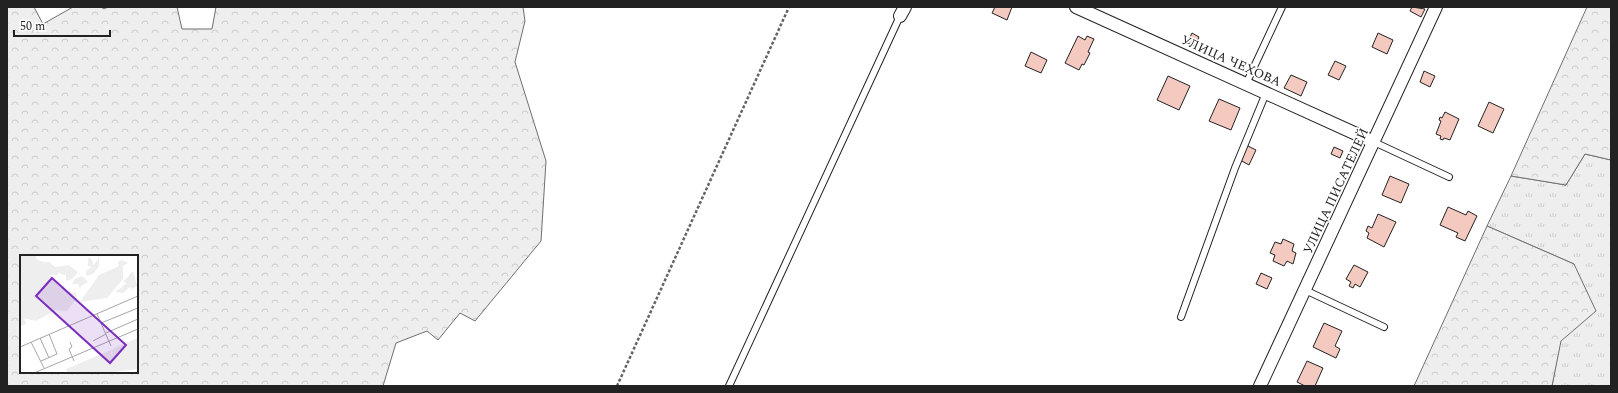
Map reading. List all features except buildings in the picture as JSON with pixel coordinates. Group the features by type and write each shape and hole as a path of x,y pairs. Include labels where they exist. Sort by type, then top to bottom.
{"street":[{"name":"УЛИЦА ЧЕХОВА","path":"1076,7 1092,10 1246,84 1374,142"},
{"name":"УЛИЦА ПИСАТЕЛЕЙ","path":"1260,386 1436,7"}],"lane":[{"path":"1246,84 1282,7"},
{"path":"729,386 903,12"},
{"path":"1181,318 1235,168 1266,93"},
{"path":"1374,142 1449,177"},
{"path":"1305,290 1384,327"}],"path":[{"path":"617,386 789,7"}],"green space":[{"path":"7,7 34,7 43,24 73,7 101,7 104,9 108,7 177,7 182,29 212,29 216,7 523,7 525,21 515,62 546,161 541,241 475,321 460,313 438,340 427,331 396,343 383,386 7,386"},
{"path":"1587,7 1611,7 1611,160 1585,154 1566,185 1511,176"},
{"path":"1585,154 1611,160 1611,386 1552,386 1574,264 1487,226 1511,176 1566,185"},
{"path":"1487,226 1574,264 1596,311 1561,341 1552,386 1414,386"}]}
